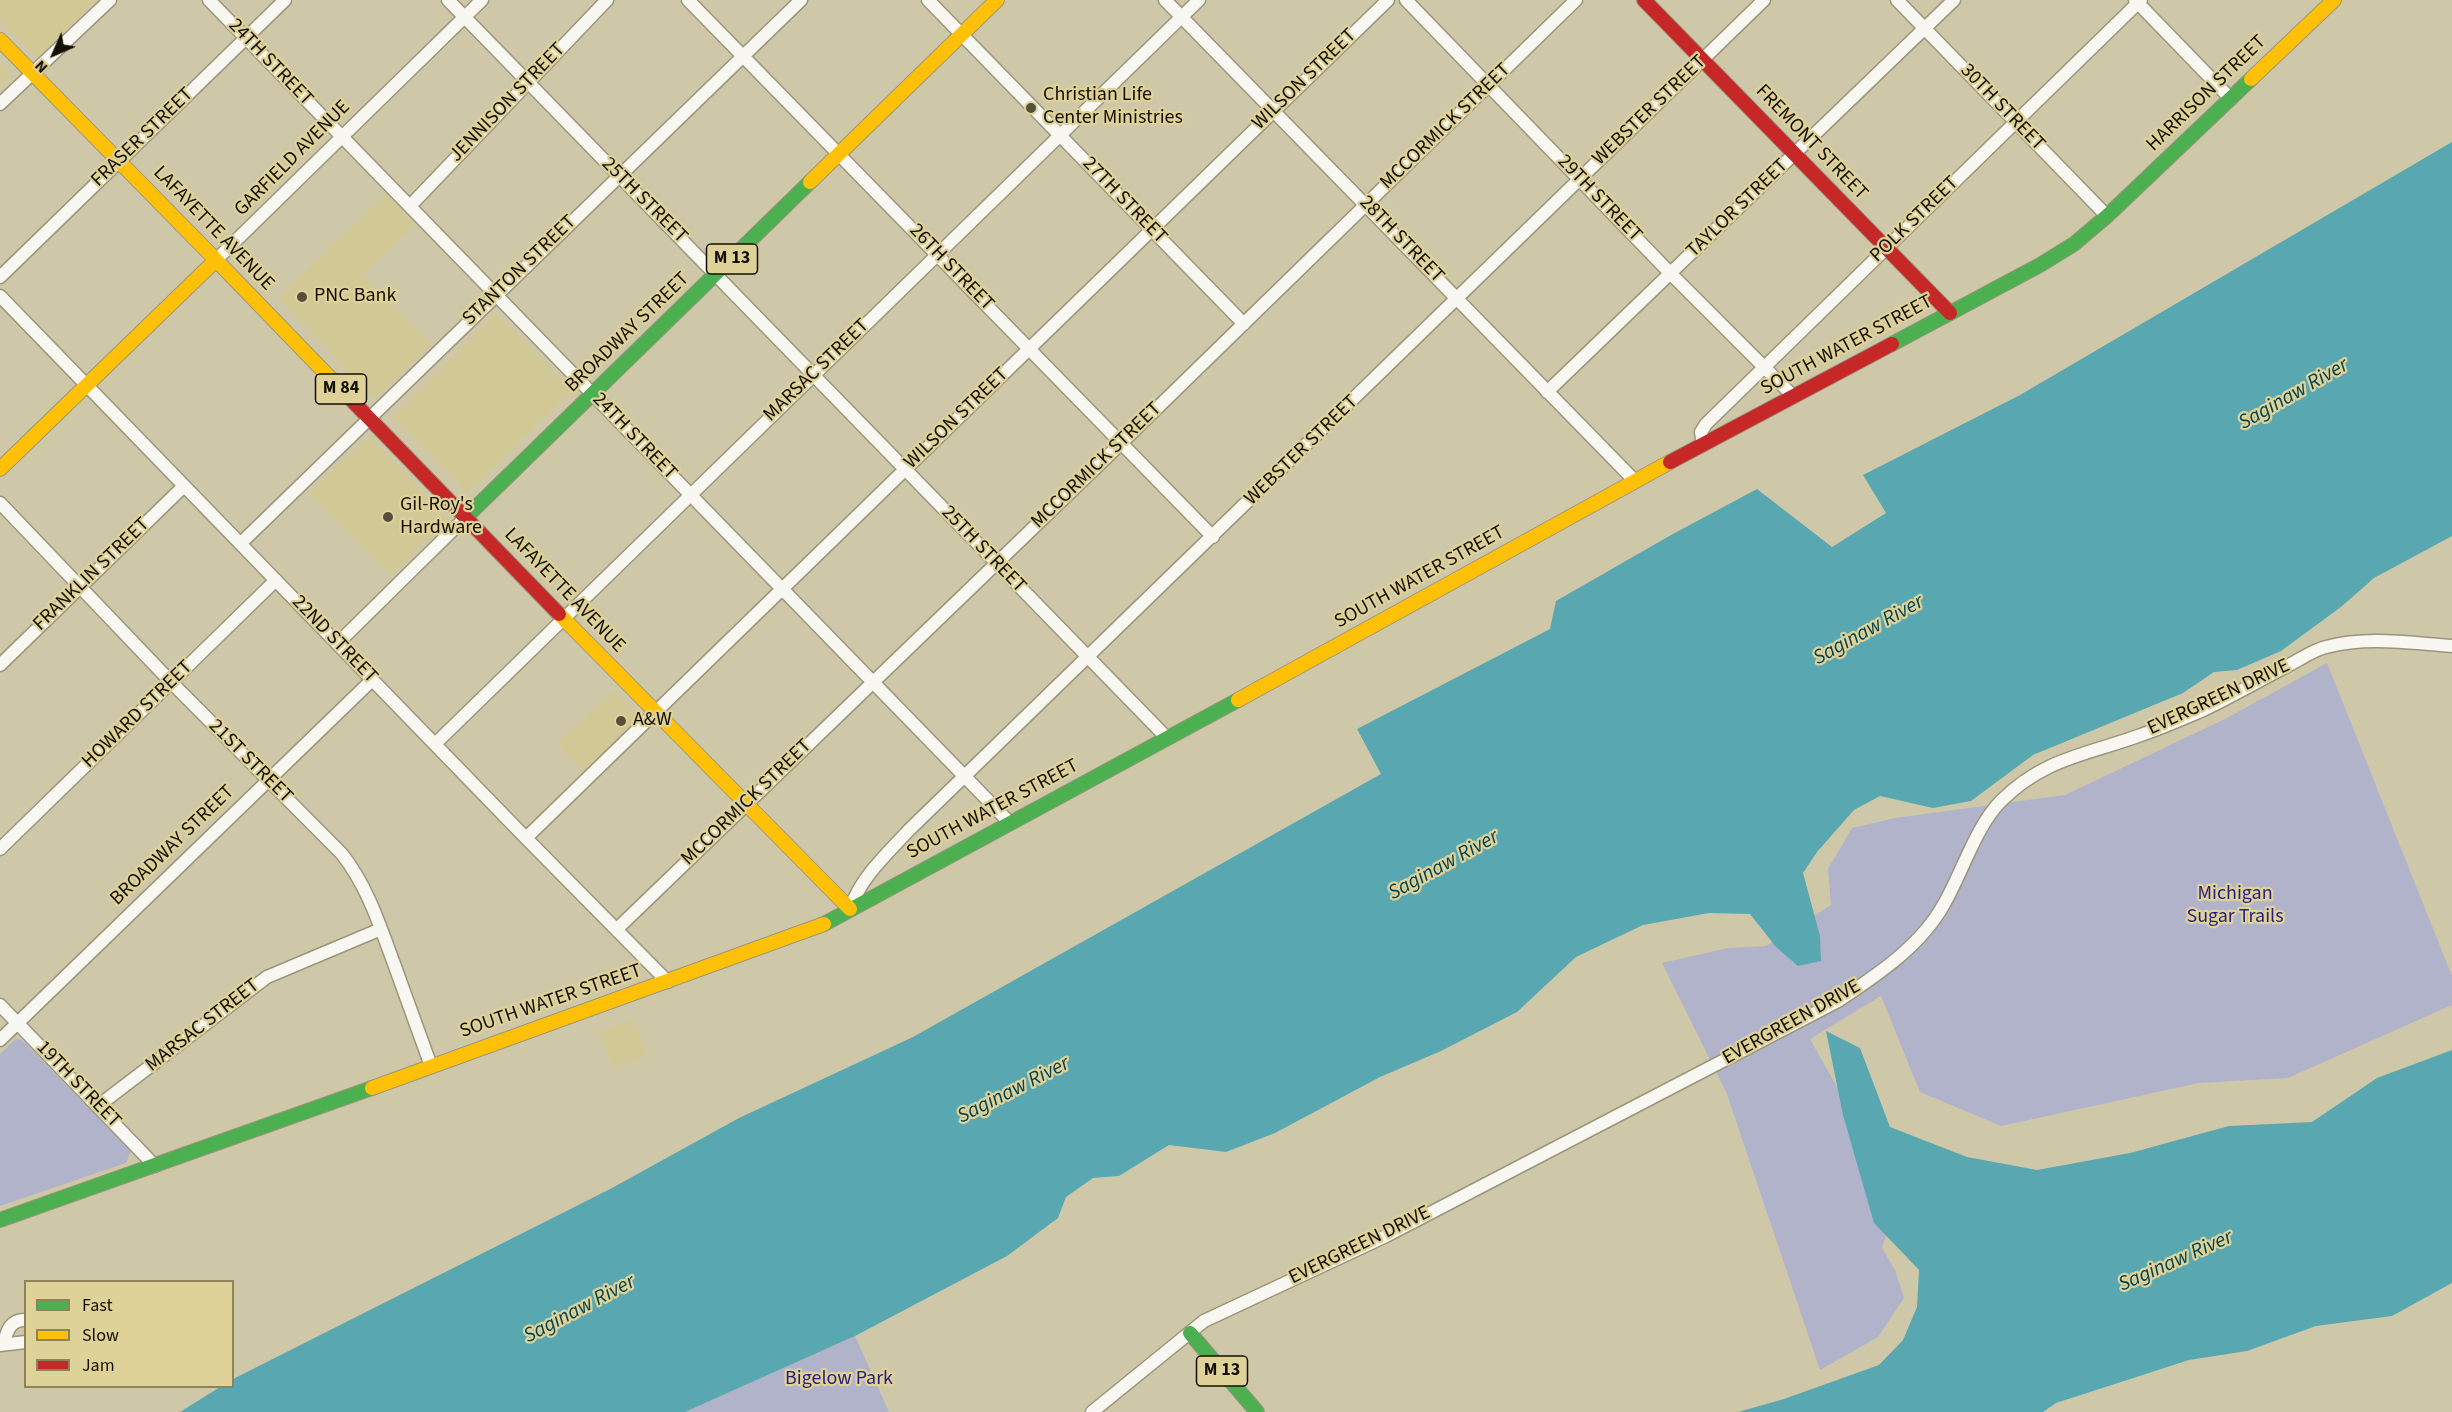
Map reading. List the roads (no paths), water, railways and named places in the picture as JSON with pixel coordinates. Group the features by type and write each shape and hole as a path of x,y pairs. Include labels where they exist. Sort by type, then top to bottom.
{"street":[{"path":"0,104 110,0"},
{"name":"24TH STREET","path":"209,0 1009,822"},
{"name":"FRASER STREET","path":"0,277 285,0"},
{"name":"25TH STREET","path":"448,0 1167,738"},
{"name":"GARFIELD AVENUE","path":"0,470 482,0"},
{"name":"JENNISON STREET","path":"410,206 607,0"},
{"name":"26TH STREET","path":"688,0 1213,537"},
{"name":"STANTON STREET","path":"241,543 801,0"},
{"name":"27TH STREET","path":"928,0 1244,324"},
{"name":"BROADWAY STREET","path":"338,643 997,0"},
{"name":"28TH STREET","path":"1165,0 1635,481"},
{"name":"MARSAC STREET","path":"435,744 562,617 1199,0"},
{"name":"WILSON STREET","path":"526,838 1388,0"},
{"name":"29TH STREET","path":"1406,0 1671,274 1793,396"},
{"name":"MCCORMICK STREET","path":"617,929 1121,444 1575,0"},
{"name":"FREMONT STREET","path":"1644,0 1950,313"},
{"name":"WEBSTER STREET","path":"850,909 855,895 877,864 1764,0"},
{"name":"30TH STREET","path":"1897,0 2107,216"},
{"name":"TAYLOR STREET","path":"1547,392 1954,0"},
{"name":"HARRISON STREET","path":"1950,313 2074,244 2107,216 2334,0"},
{"path":"2138,1 2231,99"},
{"name":"POLK STREET","path":"1703,445 1701,432 1706,424 2138,1"},
{"name":"LAFAYETTE AVENUE","path":"0,40 850,909"},
{"name":"22ND STREET","path":"0,296 668,982"},
{"name":"SOUTH WATER STREET","path":"0,1220 830,922 1635,481 1950,313"},
{"name":"FRANKLIN STREET","path":"0,665 184,486"},
{"name":"21ST STREET","path":"0,503 171,682 342,854 365,888 431,1066"},
{"name":"HOWARD STREET","path":"0,849 276,580"},
{"name":"EVERGREEN DRIVE","path":"1092,1412 1204,1321 1386,1236 1838,1001 1880,972 1921,935 1943,906 1976,838 1998,803 2018,785 2039,771 2071,757 2138,736 2202,710 2324,647 2353,641 2452,646"},
{"name":"BROADWAY STREET","path":"0,1040 372,680"},
{"name":"MARSAC STREET","path":"98,1106 267,977 381,929"},
{"name":"19TH STREET","path":"0,1005 155,1166"},
{"path":"24,1320 16,1321 11,1325 2,1343 24,1342"},
{"name":"M 13","path":"1190,1333 1256,1410"}],"water":[{"name":"Saginaw River","path":"2452,142 2452,536 2374,578 2341,607 2281,651 2237,670 2214,672 2183,693 2033,755 1971,801 1933,808 1880,796 1854,810 1817,852 1803,873 1820,936 1821,961 1798,966 1776,947 1750,914 1709,913 1643,925 1576,957 1517,1012 1441,1051 1380,1077 1275,1133 1226,1152 1169,1145 1119,1176 1093,1178 1066,1197 1058,1218 1007,1256 855,1336 685,1412 180,1412 218,1388 234,1388 234,1378 612,1188 739,1118 913,1037 1381,774 1357,729 1550,629 1556,601 1671,535 1757,489 1832,547 1886,513 1863,475 2020,395"},
{"name":"Saginaw River","path":"1826,1031 1860,1048 1890,1127 1967,1157 2037,1170 2130,1153 2229,1126 2312,1122 2377,1078 2452,1050 2452,1283 2392,1316 2316,1326 2247,1351 2189,1360 2056,1403 2043,1412 1738,1412 1784,1399 1879,1365 1903,1340 1917,1307 1919,1270 1874,1223 1843,1115"}],"place":[{"name":"Christian Life Center Ministries","path":"1031,108"},
{"name":"PNC Bank","path":"302,297"},
{"name":"Gil-Roy's Hardware","path":"388,517"},
{"name":"A&W","path":"621,721"}],"park label":[{"name":"Michigan Sugar Trails","path":"2235,906"},
{"name":"Bigelow Park","path":"839,1380"}]}
